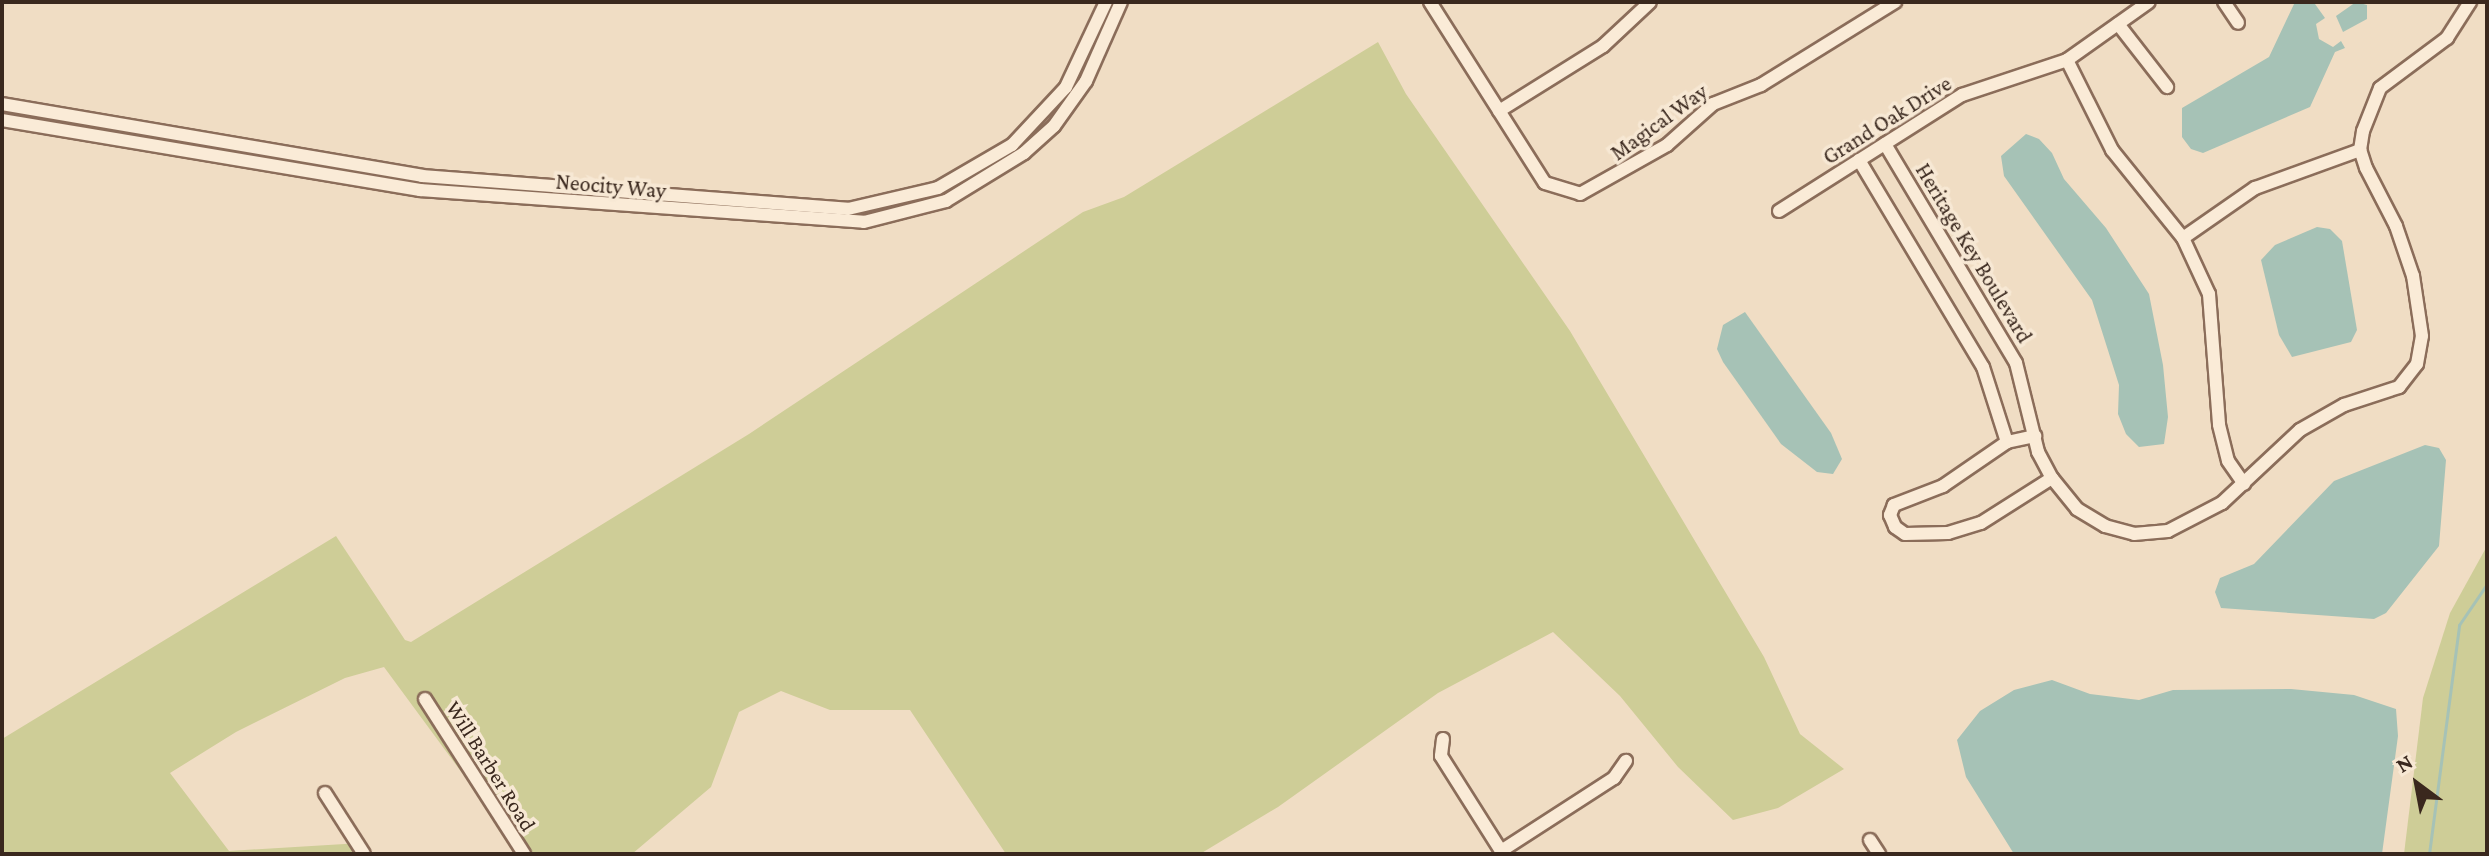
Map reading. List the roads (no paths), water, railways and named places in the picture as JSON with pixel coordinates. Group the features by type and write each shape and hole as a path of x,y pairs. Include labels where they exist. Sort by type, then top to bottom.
{"street":[{"name":"Neocity Way","path":"2,104 422,176 811,208 891,202 970,173 1012,145 1066,87 1106,2"},
{"name":"Neocity Way","path":"2,120 369,184 834,223 891,217 975,188 1054,126 1099,59 1121,2"},
{"name":"Magical Way","path":"1430,2 1545,183 1580,194 1667,145 1713,104 1761,85 1895,2"},
{"path":"1499,111 1603,46 1650,2"},
{"name":"Grand Oak Drive","path":"1779,211 1962,95 2067,60 2149,2"},
{"path":"2224,2 2238,23"},
{"path":"2183,238 2255,188 2360,150 2369,106 2380,88 2447,38 2470,2"},
{"path":"2118,24 2167,87"},
{"path":"2067,60 2112,150 2183,238 2209,294 2219,425 2228,461 2244,484"},
{"name":"Heritage Key Boulevard","path":"1885,144 1999,329 2016,363 2035,436 2052,478 2077,509 2134,534 2168,531 2201,518 2244,484 2300,430 2344,405 2399,387 2417,364 2422,336 2407,252 2360,150"},
{"path":"1859,160 1983,367 2007,442"},
{"path":"676,195 677,211"},
{"path":"891,202 891,217"},
{"path":"2035,436 2007,442 1943,486 1894,505 1895,527 1905,534 1948,533 1981,523 2052,478"},
{"name":"Will Barber Road","path":"425,699 524,854"},
{"path":"1443,739 1441,756 1502,852 1614,778 1626,761"},
{"path":"325,793 364,854"},
{"path":"1870,840 1879,854"}],"waterway":[{"path":"2429,854 2459,625 2487,584"}]}
